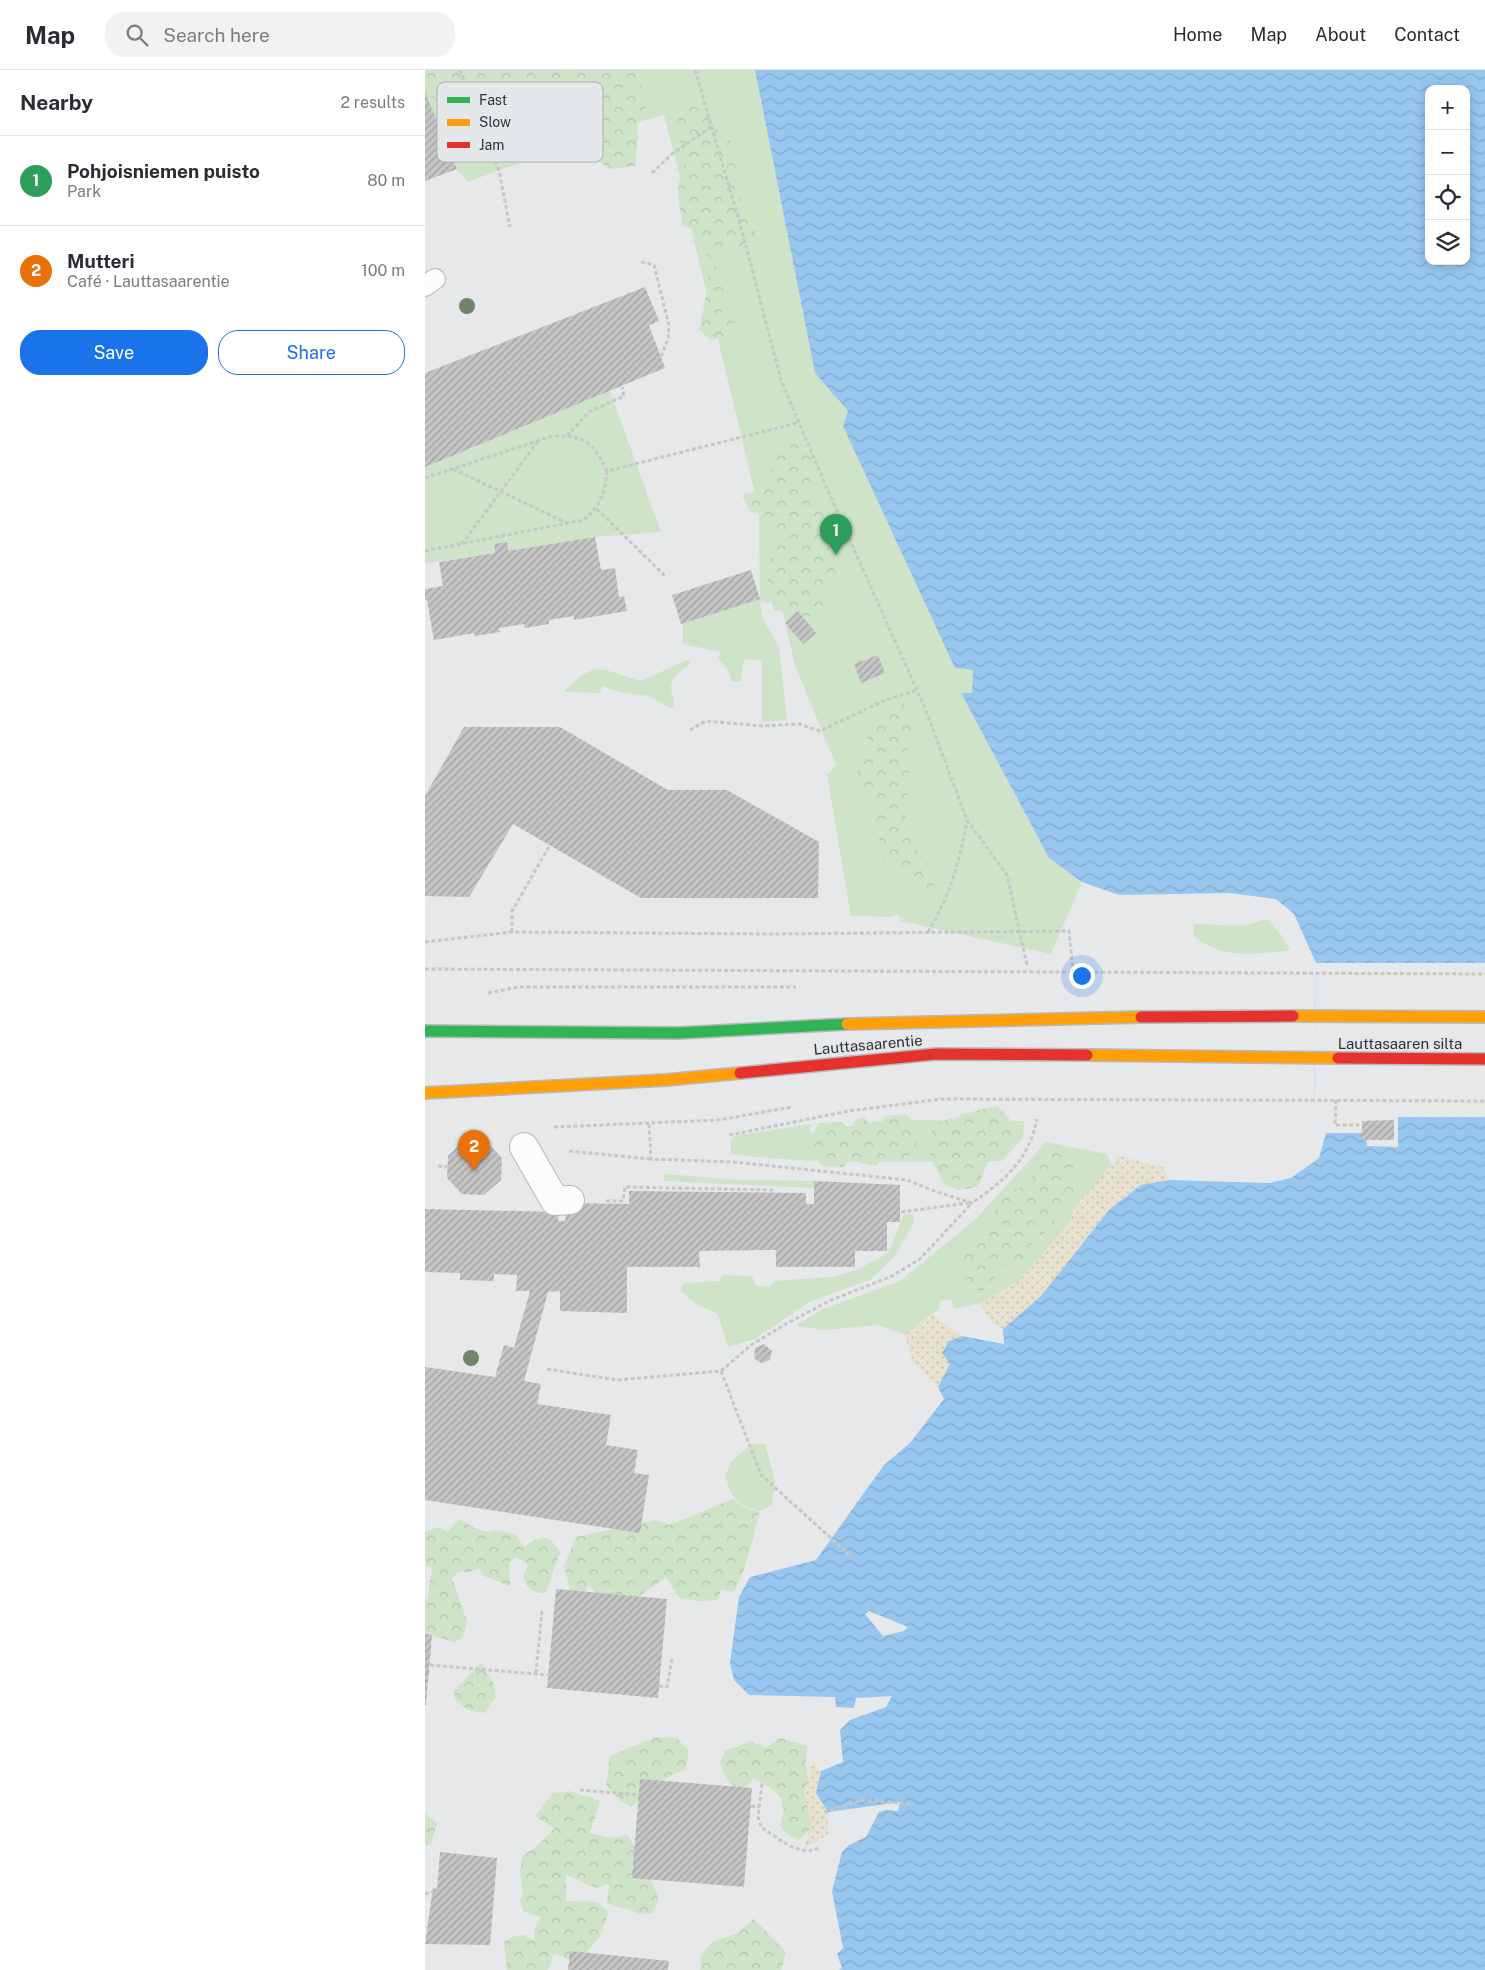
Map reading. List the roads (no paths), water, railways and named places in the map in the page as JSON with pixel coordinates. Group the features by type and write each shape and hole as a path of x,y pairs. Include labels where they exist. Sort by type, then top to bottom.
{"main road":[{"name":"Lauttasaaren silta","path":"1315,1016 1485,1017"},
{"name":"Lauttasaarentie","path":"425,1031 679,1034 812,1025 944,1020 1315,1016"},
{"name":"Lauttasaarentie","path":"425,1093 666,1080 936,1054 1314,1058"},
{"name":"Lauttasaaren silta","path":"1314,1058 1485,1059"}],"street":[{"path":"524,1147 555,1200 570,1200"}],"water":[{"path":"755,70 1485,70 1485,1970 839,1970 842,1968 837,1954 843,1948 832,1891 842,1852 849,1845 866,1837 879,1812 886,1810 898,1811 900,1802 828,1812 816,1793 821,1771 843,1762 840,1730 850,1720 886,1707 892,1696 856,1698 854,1708 836,1707 835,1697 749,1695 734,1680 730,1663 739,1597 750,1577 816,1560 884,1465 910,1443 944,1399 938,1387 950,1364 942,1353 949,1341 962,1336 1004,1344 1003,1329 1041,1296 1109,1210 1141,1185 1169,1180 1269,1183 1291,1178 1319,1158 1326,1133 1326,1114 1314,1114 1316,963 1294,914 1276,899 1229,893 1119,895 1082,882 1049,858 961,693 972,693 973,670 955,668 843,426 848,411 815,373","holes":["869,1611 908,1627 904,1631 883,1636 865,1614"]}],"place":[{"name":"Pohjoisniemen puisto","path":"836,555"},
{"name":"Mutteri","path":"474,1171"}]}
